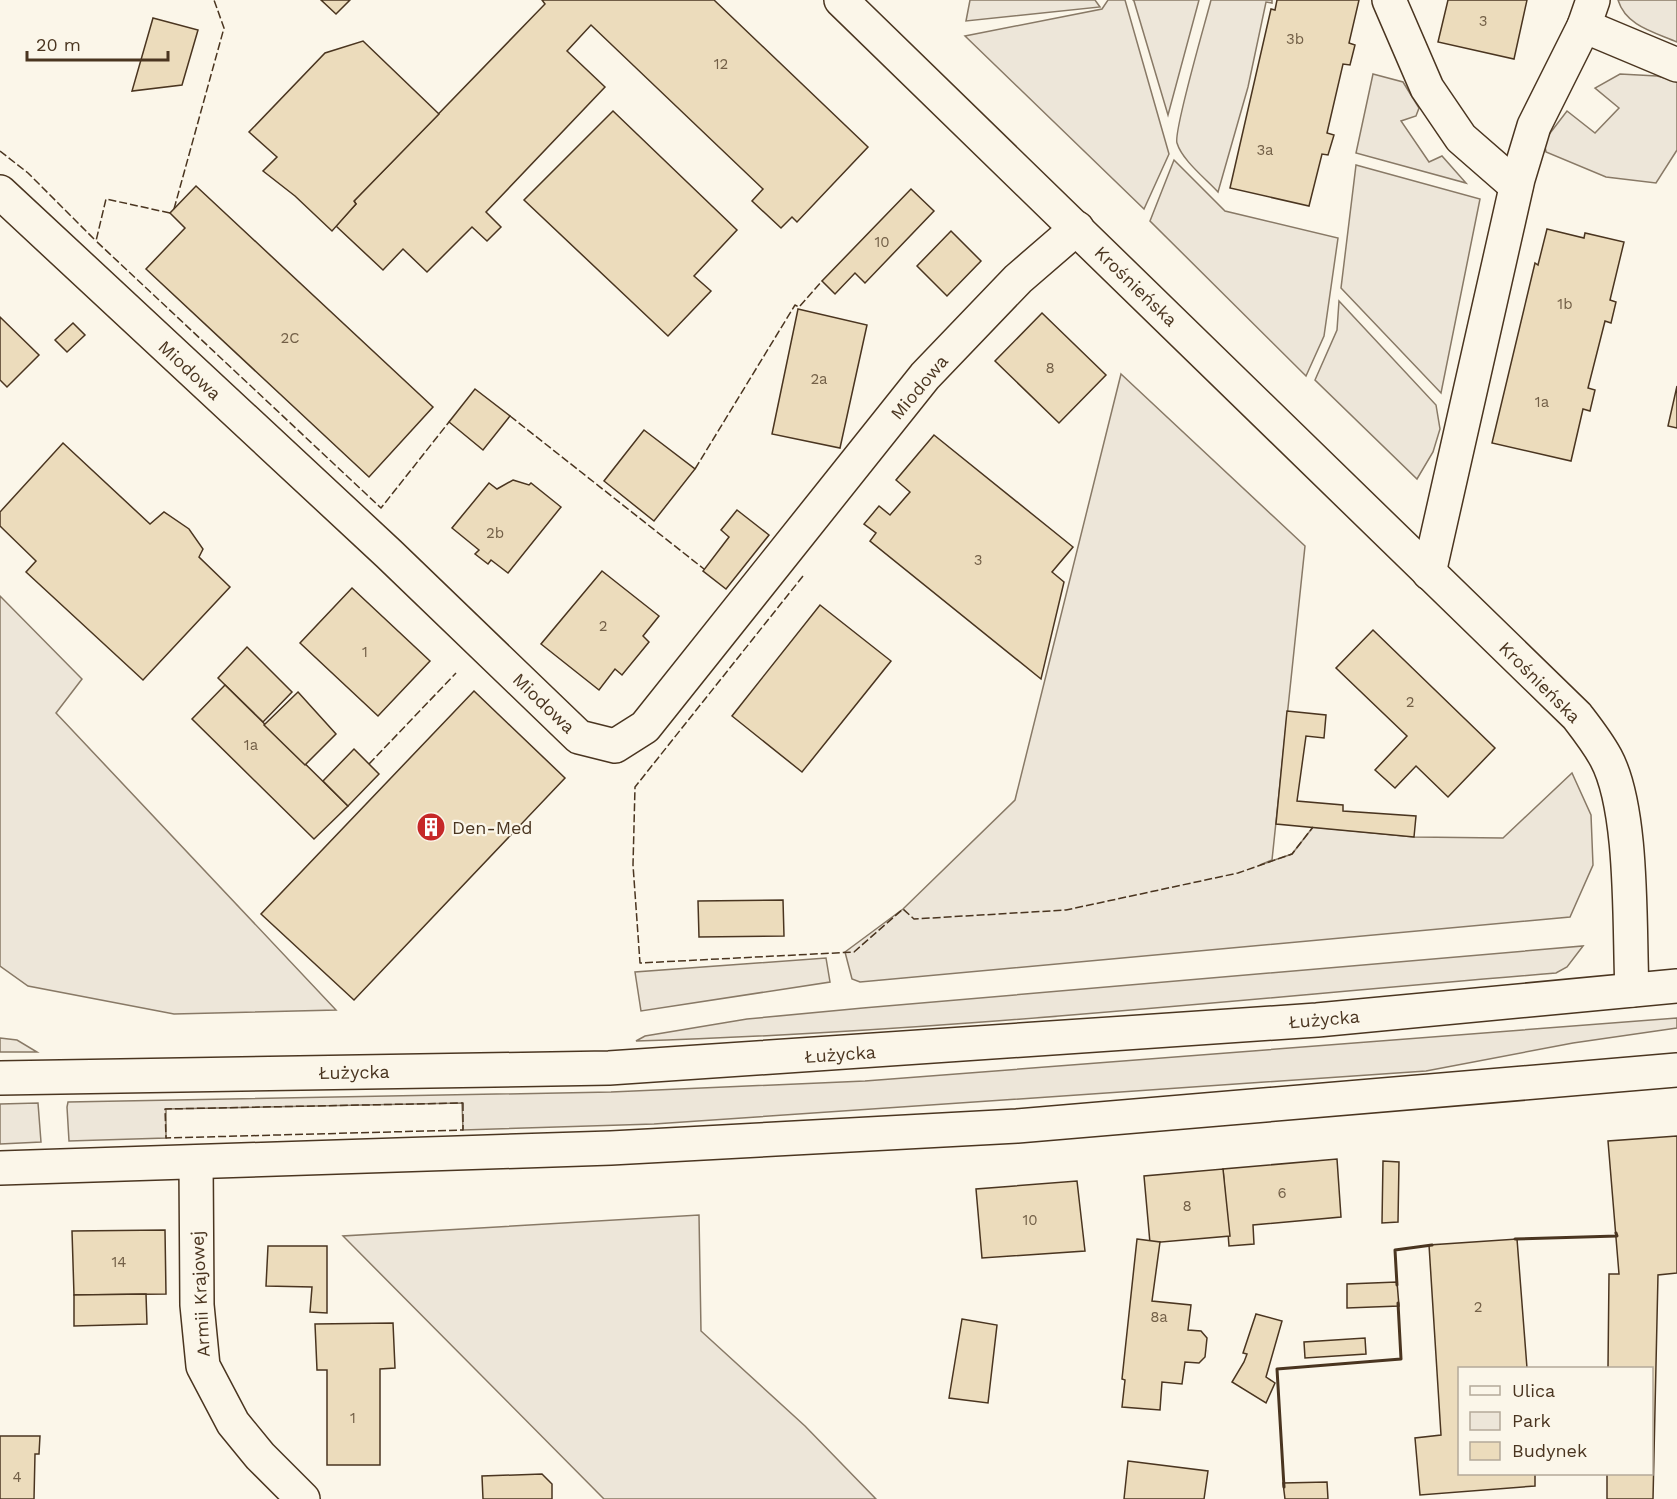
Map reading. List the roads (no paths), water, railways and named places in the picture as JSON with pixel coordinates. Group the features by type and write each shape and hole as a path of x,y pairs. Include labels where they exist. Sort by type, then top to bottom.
{"street":[{"name":"Krośnieńska","path":"842,0 1577,716 1606,759 1619,798 1625,834 1632,990"},
{"path":"1389,0 1427,88 1461,138 1516,186"},
{"path":"1429,573 1516,186 1534,126 1588,13 1677,65"},
{"name":"Miodowa","path":"0,192 380,546 579,737 615,746 645,727 925,376 1018,279 1077,228"},
{"name":"Łużycka","path":"0,1078 609,1068 799,1057 1317,1020 1677,986"},
{"path":"0,1168 506,1152 1017,1126 1677,1070"},
{"name":"Armii Krajowej","path":"196,1162 197,1305 203,1366 233,1423 260,1456 303,1499"}],"place":[{"name":"Den-Med","path":"431,827"}]}
